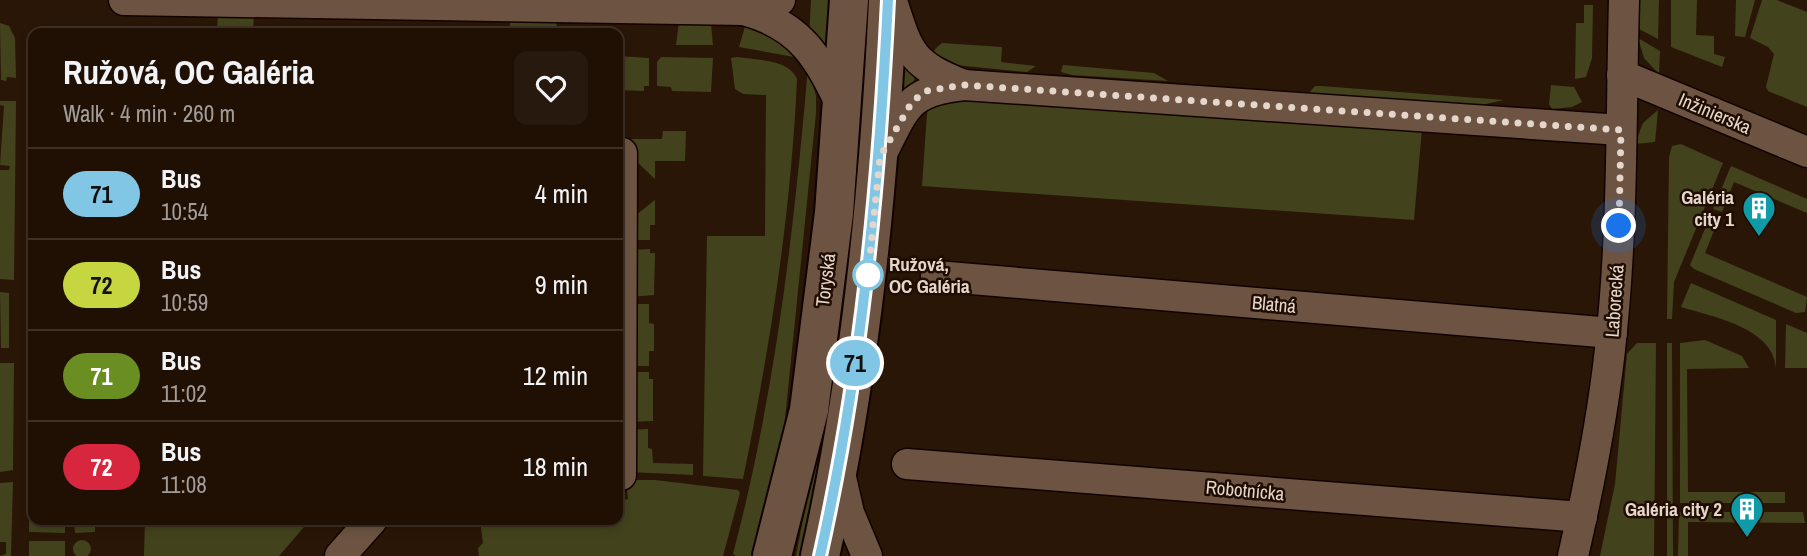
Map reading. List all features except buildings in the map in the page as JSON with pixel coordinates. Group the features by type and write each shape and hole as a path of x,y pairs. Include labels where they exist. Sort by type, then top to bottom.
{"street":[{"path":"124,0 744,10 774,19 807,44 826,73 843,110"},
{"path":"744,10 780,0"},
{"name":"Toryská","path":"772,556 808,411 834,214 849,0"},
{"path":"890,0 905,40 917,60 938,75 964,85"},
{"path":"820,556 865,299 880,157 890,0"},
{"name":"Laborecká","path":"1573,556 1582,517 1612,333 1624,0"},
{"name":"Inžinierska","path":"1622,75 1807,152"},
{"path":"880,157 912,102 926,91 964,85 1621,130"},
{"name":"Blatná","path":"936,276 1612,333"},
{"name":"Robotnícka","path":"908,464 1582,517"},
{"path":"838,465 849,513 867,556"},
{"path":"340,556 368,525"}],"shaded area":[{"path":"811,0 836,0 833,60 809,38"},
{"path":"865,0 874,0 852,287 804,556 796,556 829,380"},
{"path":"1637,0 1659,0 1658,39 1637,28"},
{"path":"1671,0 1697,0 1696,35 1714,36 1714,54 1725,57 1722,67 1671,47"},
{"path":"1736,0 1755,0 1745,37 1735,36"},
{"path":"1762,0 1777,0 1807,12 1807,107 1768,91 1766,87 1774,54 1768,47 1750,38"},
{"path":"1584,5 1593,5 1592,58 1586,77 1575,79 1576,23 1584,23"},
{"path":"218,13 254,13 253,28 217,28"},
{"path":"510,18 555,20 557,28 510,28"},
{"path":"679,22 711,24 713,45 676,45"},
{"path":"0,23 9,26 15,38 16,78 7,77 6,81 1,80"},
{"path":"746,23 757,23 800,58 739,47"},
{"path":"1638,38 1660,51 1659,74 1644,58"},
{"path":"901,40 913,65 914,80 901,105"},
{"path":"942,43 1002,47 1001,62 1036,66 1027,72 955,65 934,56 935,49"},
{"path":"623,56 649,58 649,86 644,86 644,91 623,90"},
{"path":"661,57 713,58 711,92 672,91 671,87 657,86 657,62"},
{"path":"731,58 780,64 793,72 797,79 790,180 778,280 743,479 703,476 707,236 765,236 766,95 743,94 735,89"},
{"path":"1063,65 1154,73 1168,81 1072,75 1061,72"},
{"path":"808,67 816,96 816,113 783,439 756,556 736,556 733,554 760,434 781,312"},
{"path":"1551,85 1574,87 1582,102 1572,107 1552,109 1549,104"},
{"path":"1315,86 1504,100 1481,105 1309,93"},
{"path":"941,96 1422,129 1414,220 922,186 927,114 929,106"},
{"path":"0,101 16,101 14,280 0,279 0,170 9,170 10,166 0,165 4,106 0,105"},
{"path":"1658,110 1655,142 1635,144 1643,123"},
{"path":"663,131 686,131 685,161 655,161 655,179 635,160 629,139 662,139"},
{"path":"1681,144 1723,163 1674,282 1672,319 1667,319 1669,157 1672,146"},
{"path":"1731,166 1807,199 1807,213 1734,182 1722,212 1713,209"},
{"path":"655,200 655,225 650,225 650,240 628,240 631,219"},
{"path":"1709,219 1717,223 1705,253 1807,297 1805,312 1796,313 1694,269 1690,265"},
{"path":"650,249 650,253 655,253 654,295 629,297 629,250"},
{"path":"1691,283 1776,320 1776,368 1765,343 1753,334 1725,320 1681,307"},
{"path":"0,292 9,293 9,348 1,348"},
{"path":"629,304 649,304 649,323 654,324 654,351 649,351 649,366 629,366"},
{"path":"1786,324 1807,333 1807,368 1785,368"},
{"path":"1705,340 1742,356 1749,368 1687,369 1688,492 1785,492 1785,503 1680,503 1680,343"},
{"path":"1637,343 1656,343 1654,556 1600,556 1615,484 1627,354"},
{"path":"1667,343 1672,343 1673,556 1667,556"},
{"path":"0,363 14,363 13,470 0,472"},
{"path":"629,372 649,372 649,379 653,379 653,421 628,422"},
{"path":"648,429 648,448 652,449 653,463 693,464 693,475 628,472 628,430"},
{"path":"626,480 655,480 738,490 740,493 723,556 479,556 478,548 483,543 481,525 623,525 623,500 628,499"},
{"path":"13,482 11,556 0,556 6,554 6,542 0,542 0,483"},
{"path":"1679,512 1803,512 1805,523 1688,522 1688,556 1678,556"},
{"path":"29,525 65,525 65,533 29,532"},
{"path":"74,525 95,525 95,532 75,533"},
{"path":"145,525 306,525 279,556 144,556"},
{"path":"82,540 90,546 90,552 85,557 76,555 73,549 76,543"},
{"path":"29,541 65,541 65,556 29,556"}],"bus line":[{"name":"71","path":"820,556 865,299 877,197 888,0"}],"place":[{"name":"Galéria city 1","path":"1759,238"},
{"name":"Ružová, OC Galéria","path":"868,275"},
{"name":"Galéria city 2","path":"1747,539"}],"route":[{"path":"868,275 880,157 912,102 926,91 964,85 1621,130 1619,226"}]}
